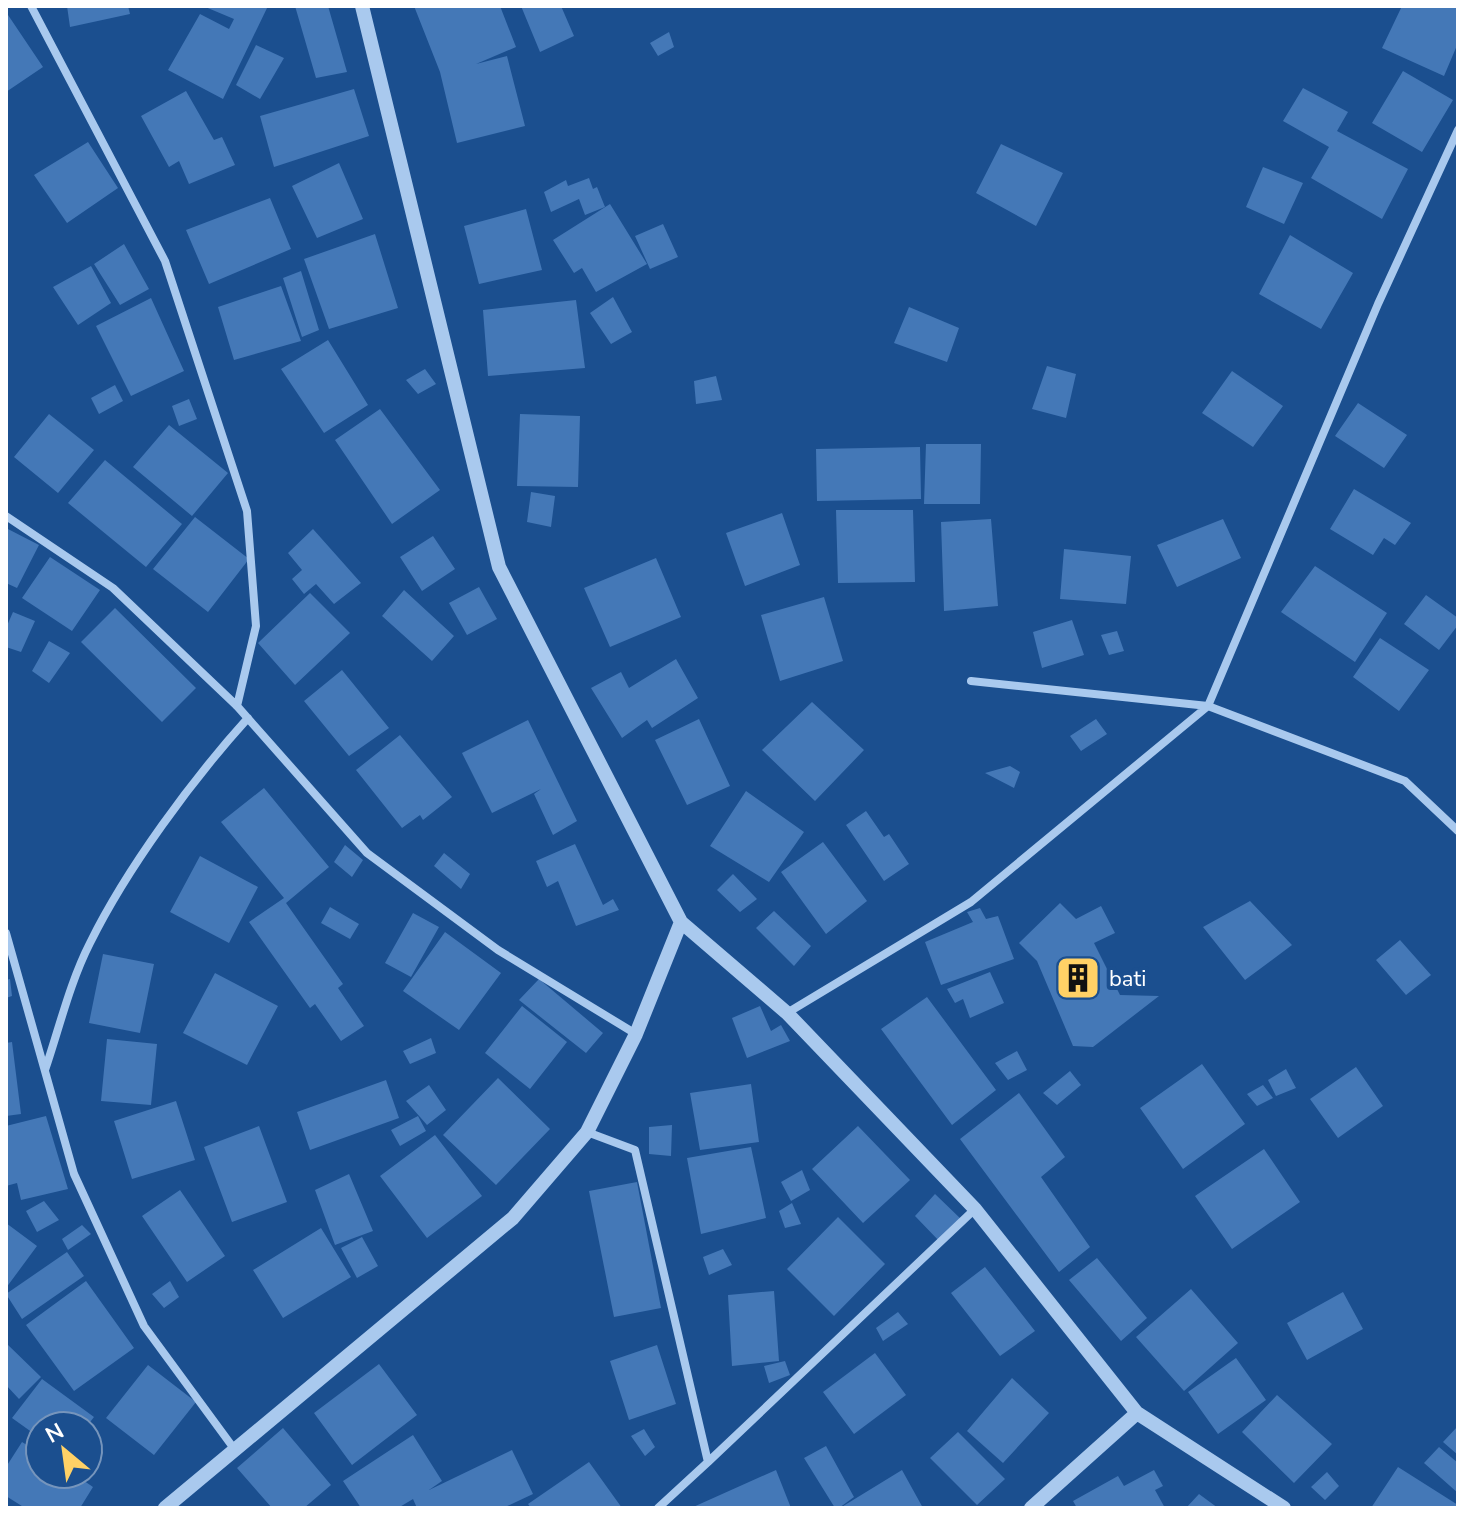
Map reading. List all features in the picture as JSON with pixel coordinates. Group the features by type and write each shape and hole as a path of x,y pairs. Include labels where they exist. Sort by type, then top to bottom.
{"street":[{"path":"31,6 165,261 247,511 256,626 237,706"},
{"path":"362,6 499,567 681,922 787,1013 975,1209 1137,1413 1284,1508"},
{"path":"787,1013 971,902 1208,706 1378,304 1458,130"},
{"path":"6,516 113,588 237,706 367,853 498,950 636,1034"},
{"path":"971,681 1208,706 1405,781 1458,831"},
{"path":"45,1071 89,944 212,758 248,718"},
{"path":"165,1508 513,1218 587,1132 636,1034 681,922"},
{"path":"6,936 74,1174 144,1326 235,1450"},
{"path":"587,1132 635,1150 708,1462"},
{"path":"658,1508 975,1209"},
{"path":"1031,1508 1137,1413"}],"building":[{"path":"67,6 128,6 130,14 70,27"},
{"path":"203,6 268,6 223,99 168,70 200,14 229,29 234,19"},
{"path":"295,6 328,6 347,72 316,78"},
{"path":"414,6 500,6 516,47 476,64 507,56 525,126 457,143 440,72"},
{"path":"521,6 561,6 574,36 540,52"},
{"path":"1402,6 1458,7 1458,43 1444,76 1382,48"},
{"path":"6,12 43,67 6,92"},
{"path":"669,32 674,47 658,56 650,43"},
{"path":"256,45 284,58 260,99 236,85"},
{"path":"1403,71 1453,100 1422,152 1372,123"},
{"path":"1303,88 1348,112 1337,131 1408,169 1382,219 1311,178 1329,147 1283,121"},
{"path":"354,89 369,136 274,167 260,116"},
{"path":"186,91 214,140 222,137 235,165 189,184 179,161 169,167 141,116"},
{"path":"88,142 118,188 67,223 34,175"},
{"path":"1001,144 1063,173 1036,226 976,193"},
{"path":"339,163 363,219 317,238 292,186"},
{"path":"1263,167 1303,183 1284,224 1246,207"},
{"path":"589,178 593,189 597,187 605,207 585,215 579,199 551,212 544,192 566,180 568,186"},
{"path":"270,198 291,249 209,284 186,230"},
{"path":"610,204 647,264 596,292 582,268 574,273 553,240"},
{"path":"526,209 542,270 479,284 464,226"},
{"path":"663,224 678,257 650,269 635,236"},
{"path":"375,234 398,308 329,329 304,259"},
{"path":"1290,235 1353,273 1321,329 1259,294"},
{"path":"124,244 149,289 120,305 94,264"},
{"path":"91,266 111,303 78,325 53,287"},
{"path":"301,271 319,330 302,337 283,278"},
{"path":"281,286 301,341 234,360 218,307"},
{"path":"613,297 632,332 611,344 590,313"},
{"path":"151,298 184,371 131,396 96,326"},
{"path":"576,300 585,368 488,376 483,310"},
{"path":"909,307 959,328 947,362 894,343"},
{"path":"328,340 368,405 324,433 281,369"},
{"path":"1047,366 1076,374 1066,418 1032,409"},
{"path":"425,369 436,384 418,394 406,380"},
{"path":"1232,371 1283,406 1253,447 1202,413"},
{"path":"716,376 722,400 696,404 694,381"},
{"path":"115,385 123,401 99,414 91,398"},
{"path":"189,399 197,419 179,426 172,406"},
{"path":"1358,403 1407,435 1384,468 1335,436"},
{"path":"380,409 440,490 392,524 335,440"},
{"path":"49,414 94,450 58,493 14,457"},
{"path":"520,414 580,416 578,487 517,486"},
{"path":"169,425 228,473 192,516 133,467"},
{"path":"926,444 981,444 980,504 924,504"},
{"path":"920,447 921,499 817,501 816,449"},
{"path":"105,460 182,524 146,567 68,503"},
{"path":"1354,489 1411,523 1395,545 1384,538 1373,555 1330,529"},
{"path":"531,492 555,496 551,527 527,522"},
{"path":"836,510 913,510 915,582 838,583"},
{"path":"782,513 800,565 745,586 726,533"},
{"path":"195,517 249,559 208,612 153,569"},
{"path":"991,519 998,606 944,611 941,522"},
{"path":"1223,519 1241,558 1177,587 1157,545"},
{"path":"6,528 39,545 17,588 6,583"},
{"path":"313,529 361,583 334,604 316,584 304,594 292,579 302,570 288,553"},
{"path":"433,536 455,569 422,591 400,557"},
{"path":"1064,549 1131,556 1126,604 1060,599"},
{"path":"50,557 100,590 72,631 22,598"},
{"path":"656,558 681,617 610,647 584,588"},
{"path":"1315,566 1387,613 1355,662 1281,612"},
{"path":"479,587 497,619 467,635 449,603"},
{"path":"404,590 454,636 432,661 382,616"},
{"path":"310,593 350,633 295,685 258,643"},
{"path":"1426,595 1458,618 1458,625 1439,650 1404,624"},
{"path":"824,597 843,661 780,681 761,615"},
{"path":"115,608 196,688 162,722 81,642"},
{"path":"13,612 35,621 21,652 6,647 6,628"},
{"path":"1072,620 1084,655 1042,668 1033,632"},
{"path":"1117,631 1124,651 1109,655 1101,635"},
{"path":"1380,638 1429,670 1399,711 1353,677"},
{"path":"49,641 70,653 49,683 32,671"},
{"path":"676,659 698,698 652,728 647,720 622,738 591,688 621,672 629,688"},
{"path":"342,670 389,728 349,756 304,701"},
{"path":"812,702 864,750 815,801 762,750"},
{"path":"699,719 730,786 687,805 655,740"},
{"path":"1096,719 1107,734 1081,751 1070,736"},
{"path":"528,720 577,821 553,835 534,794 541,789 492,813 462,753"},
{"path":"400,735 452,797 423,820 420,815 402,828 356,770"},
{"path":"1010,766 1020,772 1014,788 985,773"},
{"path":"264,788 329,867 286,903 343,984 338,988 364,1026 341,1041 315,1004 310,1008 249,922 284,898 221,822"},
{"path":"746,791 804,832 769,882 710,846"},
{"path":"866,811 884,837 889,834 909,864 884,881 846,825"},
{"path":"823,842 867,901 826,934 781,872"},
{"path":"575,844 603,905 613,899 619,910 576,926 558,881 547,887 536,861"},
{"path":"345,845 363,860 352,877 334,862"},
{"path":"444,853 470,874 461,889 434,866"},
{"path":"200,856 258,887 229,943 170,912"},
{"path":"733,874 757,899 740,912 717,890"},
{"path":"1250,901 1292,945 1245,980 1203,927"},
{"name":"bati","path":"1060,903 1076,919 1101,906 1115,933 1094,943 1120,995 1159,996 1093,1047 1073,1046 1037,961 1019,943"},
{"path":"330,907 359,924 350,939 321,923"},
{"path":"980,908 986,919 998,916 1014,959 941,985 925,942 973,922 967,912"},
{"path":"774,911 811,946 794,966 756,928"},
{"path":"413,913 439,927 411,977 385,963"},
{"path":"445,932 501,973 459,1030 403,991"},
{"path":"1400,940 1431,975 1406,995 1376,960"},
{"path":"103,954 154,964 140,1033 89,1023"},
{"path":"990,972 1004,1003 970,1018 963,999 955,1003 947,989"},
{"path":"215,973 278,1006 247,1065 183,1033"},
{"path":"10,979 12,996 6,998 6,980"},
{"path":"539,979 603,1033 586,1053 519,1000"},
{"path":"927,997 996,1090 952,1125 881,1029"},
{"path":"522,1006 567,1042 530,1089 485,1053"},
{"path":"760,1006 771,1031 781,1025 790,1041 747,1058 732,1018"},
{"path":"431,1038 436,1053 410,1064 403,1051"},
{"path":"107,1039 157,1044 151,1105 101,1101"},
{"path":"12,1042 21,1114 6,1116 6,1043"},
{"path":"1017,1051 1027,1070 1008,1080 995,1063"},
{"path":"1202,1064 1245,1124 1183,1169 1140,1108"},
{"path":"1356,1067 1383,1106 1338,1138 1310,1099"},
{"path":"1286,1069 1296,1088 1276,1096 1268,1080"},
{"path":"1070,1071 1081,1085 1057,1105 1043,1093"},
{"path":"498,1078 550,1129 496,1185 443,1135"},
{"path":"386,1080 399,1118 310,1150 297,1112"},
{"path":"751,1084 759,1142 700,1150 690,1093"},
{"path":"429,1085 446,1110 427,1125 406,1101"},
{"path":"1263,1085 1273,1098 1257,1106 1247,1094"},
{"path":"1019,1093 1065,1157 1041,1177 1090,1247 1059,1272 960,1139"},
{"path":"176,1101 195,1160 132,1179 114,1121"},
{"path":"46,1116 68,1189 21,1200 17,1183 6,1186 6,1126"},
{"path":"418,1116 426,1131 400,1146 391,1130"},
{"path":"672,1125 671,1156 649,1154 649,1127"},
{"path":"259,1126 287,1202 232,1222 204,1147"},
{"path":"858,1126 910,1180 863,1223 812,1169"},
{"path":"435,1135 482,1196 427,1238 380,1176"},
{"path":"751,1147 766,1218 701,1234 687,1158"},
{"path":"1264,1149 1300,1202 1232,1249 1195,1196"},
{"path":"802,1170 810,1190 791,1201 781,1182"},
{"path":"349,1174 373,1231 335,1245 315,1190"},
{"path":"637,1182 661,1308 614,1317 589,1191"},
{"path":"180,1190 225,1256 187,1282 142,1216"},
{"path":"935,1194 963,1221 941,1243 915,1216"},
{"path":"44,1201 59,1220 37,1232 26,1211"},
{"path":"792,1203 801,1224 785,1228 779,1211"},
{"path":"838,1217 885,1264 834,1316 787,1269"},
{"path":"6,1223 37,1246 6,1288"},
{"path":"82,1225 91,1234 68,1250 62,1239"},
{"path":"321,1228 351,1277 283,1318 253,1270"},
{"path":"362,1237 378,1266 357,1278 341,1248"},
{"path":"723,1249 732,1265 709,1275 703,1257"},
{"path":"67,1252 84,1276 22,1319 6,1294"},
{"path":"1097,1258 1147,1318 1121,1341 1069,1280"},
{"path":"985,1267 1035,1331 1000,1356 951,1293"},
{"path":"86,1281 134,1348 74,1391 26,1325"},
{"path":"170,1281 179,1297 164,1308 152,1294"},
{"path":"1191,1289 1238,1343 1184,1391 1136,1337"},
{"path":"774,1291 779,1361 732,1366 728,1295"},
{"path":"1343,1292 1363,1329 1307,1360 1287,1323"},
{"path":"898,1312 908,1324 883,1341 876,1328"},
{"path":"6,1343 41,1377 19,1399 6,1385"},
{"path":"657,1345 676,1404 629,1420 610,1361"},
{"path":"875,1353 906,1395 854,1434 823,1392"},
{"path":"1236,1358 1266,1400 1218,1434 1188,1392"},
{"path":"785,1361 790,1375 769,1383 764,1366"},
{"path":"379,1364 417,1415 352,1465 314,1413"},
{"path":"148,1365 196,1402 154,1455 106,1418"},
{"path":"1012,1378 1049,1413 1003,1463 967,1431"},
{"path":"42,1379 84,1410 24,1410 24,1427 12,1418"},
{"path":"1277,1395 1332,1444 1294,1483 1242,1432"},
{"path":"1458,1426 1458,1455 1443,1442"},
{"path":"283,1428 331,1485 304,1508 272,1508 237,1468"},
{"path":"644,1429 655,1447 645,1456 631,1436"},
{"path":"958,1432 1005,1479 977,1505 930,1458"},
{"path":"413,1435 442,1481 429,1490 512,1450 533,1494 503,1508 417,1508 413,1499 398,1508 361,1508 343,1481"},
{"path":"22,1442 24,1490 91,1490 80,1508 25,1508 6,1496 6,1467"},
{"path":"826,1446 854,1497 839,1508 835,1508 804,1458"},
{"path":"1439,1447 1458,1463 1458,1493 1424,1463"},
{"path":"589,1462 622,1508 531,1508 528,1504"},
{"path":"1398,1467 1458,1505 1458,1508 1371,1508"},
{"path":"776,1470 791,1508 691,1508"},
{"path":"902,1470 923,1508 840,1508"},
{"path":"1154,1470 1163,1486 1155,1490 1165,1508 1077,1508 1073,1501 1118,1476 1124,1486"},
{"path":"1327,1472 1339,1486 1325,1500 1311,1487"},
{"path":"1199,1494 1218,1508 1186,1508"}],"place":[{"name":"bati","path":"1078,978"}]}
